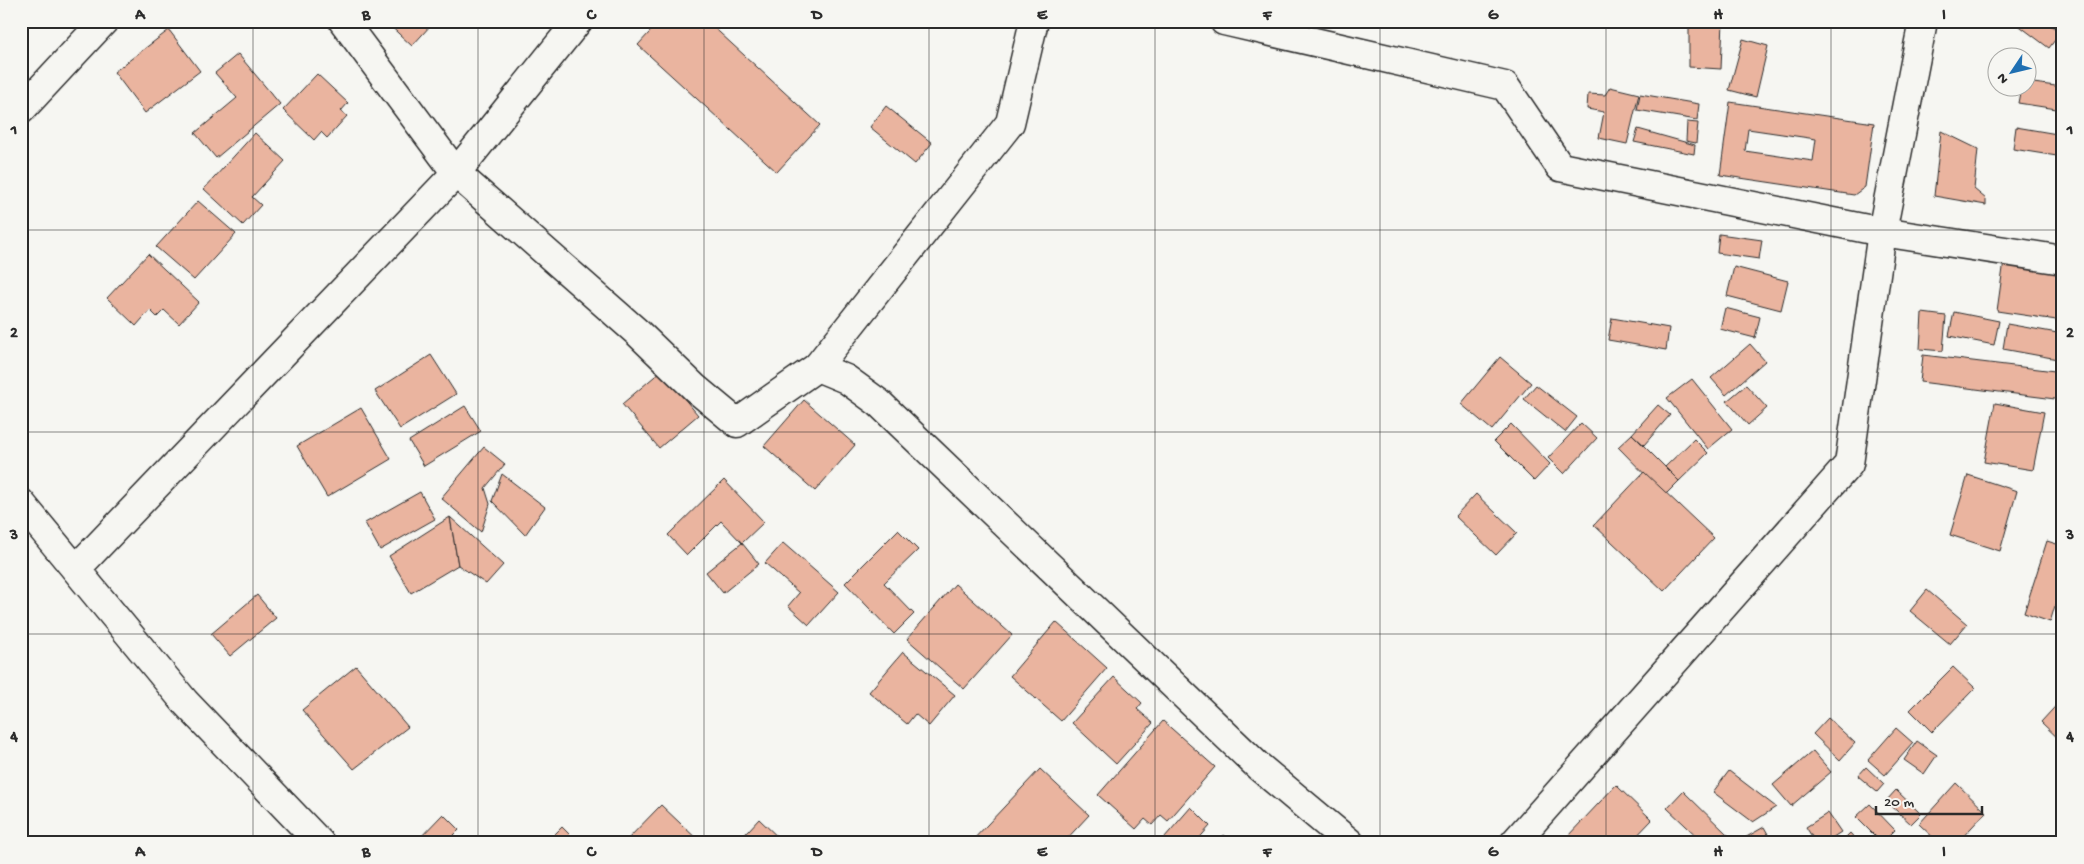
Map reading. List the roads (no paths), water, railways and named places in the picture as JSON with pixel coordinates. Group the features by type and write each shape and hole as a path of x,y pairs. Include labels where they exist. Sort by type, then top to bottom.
{"street":[{"path":"21,110 104,21"},
{"path":"343,21 456,173 638,333 695,388 737,422 817,367 1010,123 1034,21"},
{"path":"76,569 456,173 578,21"},
{"path":"1224,21 1505,86 1560,167 1882,232 2063,260"},
{"path":"1514,843 1849,464 1882,232 1923,21"},
{"path":"817,367 846,379 879,403 1258,766 1350,843"},
{"path":"21,503 185,702 320,843"}]}
